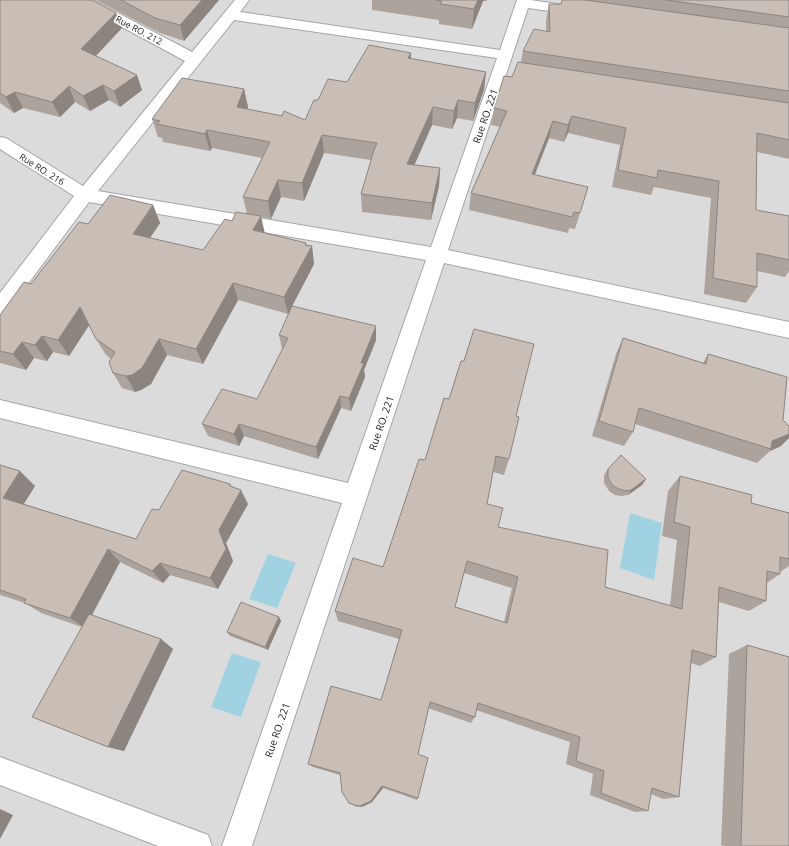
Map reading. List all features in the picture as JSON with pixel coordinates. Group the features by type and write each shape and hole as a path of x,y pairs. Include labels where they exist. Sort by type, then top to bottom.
{"street":[{"name":"Rue RO. 212","path":"83,0 195,60"},
{"path":"0,307 84,196 242,0"},
{"path":"524,1 594,13"},
{"name":"Rue RO. 221","path":"237,846 438,255 507,67 524,1"},
{"path":"231,15 507,67"},
{"name":"Rue RO. 216","path":"0,142 84,196"},
{"path":"84,196 438,255 789,330"},
{"path":"0,409 356,496"},
{"path":"0,771 197,846"}],"shaded area":[{"path":"0,0 789,0 789,846 0,846"}],"water":[{"path":"630,513 662,523 654,580 620,568"},
{"path":"268,554 296,563 277,608 249,599"},
{"path":"232,653 261,662 241,717 211,707"}],"building":[{"path":"0,0 92,0 116,13 81,49 137,75 114,91 103,85 83,96 69,86 52,102 15,92 6,97 0,93"},
{"path":"121,0 202,0 180,25 155,18"},
{"path":"436,0 478,0 474,9 440,4 442,1"},
{"path":"562,0 585,0 789,28 789,91 523,51 534,29 550,32 549,4 561,4"},
{"path":"666,0 789,0 789,17"},
{"path":"369,45 411,53 408,58 486,72 475,103 458,100 454,111 433,107 407,164 440,168 432,203 361,194 377,143 322,135 302,183 278,180 268,201 243,197 270,142 207,130 205,134 157,124 160,121 152,119 182,78 244,89 237,107 282,116 284,111 305,120 314,100 318,100 328,79 347,82"},
{"path":"518,62 789,103 789,140 757,133 756,210 789,216 789,260 757,253 757,287 713,278 719,181 658,170 657,178 618,170 626,128 572,116 568,125 553,121 532,174 588,187 580,213 574,212 572,217 471,193 507,111 494,108 504,76 512,77"},
{"path":"110,195 153,205 133,234 203,250 225,219 232,221 236,212 261,216 253,230 306,243 305,245 312,246 284,297 233,283 196,349 159,339 142,368 132,375 126,376 113,373 109,362 115,352 96,339 80,307 58,340 42,336 35,345 22,342 13,354 0,351 0,315 24,282 31,284 79,222 88,224"},
{"path":"292,306 376,326 361,363 364,363 349,398 340,396 316,447 239,424 234,434 202,424 222,389 257,399 288,338 279,335"},
{"path":"474,329 534,344 516,416 519,417 509,459 496,456 487,504 503,508 498,527 608,550 605,587 682,609 690,527 674,522 680,476 752,495 751,503 789,513 789,559 780,557 780,574 767,571 766,601 719,587 716,657 692,650 679,797 652,788 648,811 601,793 604,771 576,761 580,737 478,703 475,717 430,702 418,754 428,758 418,798 382,786 371,801 360,806 354,805 349,803 342,792 340,773 308,764 331,686 381,700 402,630 335,611 353,558 383,567 419,459 425,460 444,398 449,399 461,361 464,361","holes":["467,561 518,577 507,623 455,607"]},
{"path":"623,338 706,364 708,354 787,377 783,420 789,426 789,434 772,441 771,449 639,408 633,432 599,421"},
{"path":"621,455 646,479 631,490 626,491 613,486 608,478 608,469"},
{"path":"0,465 20,471 3,498 136,539 152,509 159,510 182,470 230,484 230,486 241,490 219,530 226,549 210,578 160,563 152,571 108,549 70,618 24,603 26,599 0,590"},
{"path":"241,602 279,617 265,647 227,632"},
{"path":"89,614 161,639 108,747 32,717"},
{"path":"747,645 789,657 789,846 741,845"}]}
